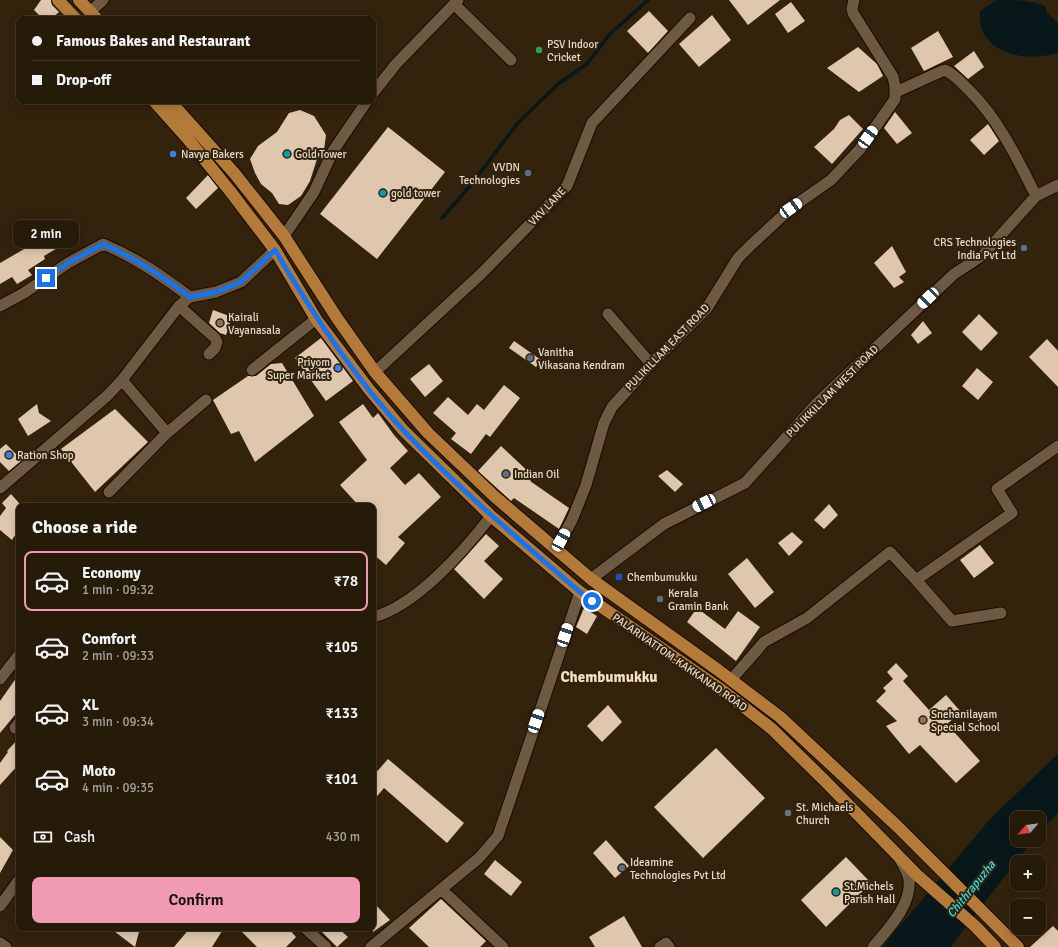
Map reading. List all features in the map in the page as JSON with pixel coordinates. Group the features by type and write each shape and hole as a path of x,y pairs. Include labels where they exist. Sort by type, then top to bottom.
{"main road":[{"path":"58,0 73,16"},
{"path":"79,0 94,15"},
{"name":"PALARIVATTOM-KAKKANAD ROAD","path":"157,104 187,138 275,250 316,319 368,388 403,430 491,516 580,592 722,690 772,729 896,851 917,875 995,947"},
{"path":"173,104 234,174 284,236 337,318 375,372 428,433 484,486 591,579 780,717 930,859 1018,947"},
{"path":"474,499 484,486"}],"street":[{"path":"94,15 103,0"},
{"path":"854,0 852,9 853,13 888,68 896,92 945,70 956,76 986,109 1010,143 1036,196"},
{"path":"376,89 396,64 456,2 511,60"},
{"name":"VKV LANE","path":"375,372 482,272 567,186 592,123 690,18"},
{"name":"PULIKILLAM EAST ROAD","path":"556,549 572,520 586,485 594,453 608,414 651,364 707,308 738,258 791,208 819,190 836,175 860,149 892,105 896,92"},
{"path":"284,236 314,192 333,151 366,104"},
{"name":"PULIKKILLAM WEST ROAD","path":"591,579 664,524 745,482 817,403 954,274 983,255 1036,196 1058,185"},
{"path":"0,306 24,293 68,263 103,244 126,253 146,265 190,297"},
{"path":"0,488 107,396 122,380 179,306 190,297 216,292 241,282 275,250"},
{"path":"179,306 214,338 216,342 215,348 209,354"},
{"path":"608,314 651,364"},
{"path":"252,370 316,319"},
{"path":"122,380 167,434"},
{"path":"109,492 167,434 206,400"},
{"path":"916,580 1012,513 996,489 1058,446"},
{"path":"376,617 406,603 457,556 491,516"},
{"path":"731,680 764,642 807,618 890,552 952,621 1001,613"},
{"path":"371,947 479,858 498,836 580,592"},
{"path":"0,679 16,659"},
{"path":"873,947 892,925 909,894 909,878 896,851"},
{"path":"0,906 16,884"},
{"path":"441,889 503,947"},
{"path":"308,931 326,947"},
{"path":"0,943 6,947"},
{"path":"660,947 666,943 669,947"}],"water":[{"path":"997,0 1028,1 1045,6 1047,13 1058,23 1058,53 1045,56 1018,55 1006,52 995,46 986,37 981,26 980,11"},
{"name":"Chithrapuzha","path":"1058,754 1058,813 1046,826 1046,811 1010,811 1010,847 1028,847 1021,855 1010,855 1010,870 950,947 884,947 889,939 991,818"}],"building":[{"path":"41,0 51,0 52,5 59,12 54,16 40,16 34,10"},
{"path":"729,0 780,0 748,25"},
{"path":"791,2 805,21 788,33 775,14"},
{"path":"649,11 668,31 648,53 627,31"},
{"path":"712,15 731,40 699,67 679,44"},
{"path":"938,31 953,57 924,71 911,48"},
{"path":"858,47 877,64 883,76 859,92 827,68"},
{"path":"974,51 984,67 968,79 954,66"},
{"name":"Gold Tower","path":"300,110 314,116 326,135 324,150 317,159 310,181 301,196 288,205 279,204 272,193 261,184 250,159 258,146 277,132 289,113"},
{"path":"895,112 912,133 897,144 884,128"},
{"path":"849,115 863,129 832,164 814,147 834,129 840,120"},
{"path":"988,124 999,141 984,155 970,140"},
{"name":"gold tower","path":"388,127 445,172 377,259 320,214"},
{"path":"208,175 218,188 196,209 186,198"},
{"path":"47,226 49,232 55,228 64,244 44,256 45,259 28,270 32,275 17,284 12,277 0,284 0,263 38,241 34,234"},
{"path":"892,246 906,272 899,277 904,282 894,288 874,263"},
{"name":"Kairali Vayanasala","path":"213,310 232,317 226,335 220,333 209,323"},
{"path":"979,314 998,333 981,351 962,332"},
{"path":"923,321 932,333 918,344 911,335"},
{"path":"321,338 353,381 326,401 295,358"},
{"path":"1047,339 1058,351 1058,387 1029,357"},
{"path":"514,341 541,360 536,367 509,348"},
{"path":"282,363 314,416 255,462 239,431 231,434 213,400 248,376 256,376 271,364"},
{"path":"429,364 443,381 425,397 410,379"},
{"path":"977,368 993,382 978,400 962,386"},
{"path":"504,385 520,398 490,437 486,434 471,454 451,439 456,433 433,413 448,397 468,415 477,404 484,410"},
{"path":"37,404 39,413 51,421 28,436 18,419"},
{"path":"363,404 373,418 378,413 408,451 390,468 405,485 419,473 441,497 398,537 405,543 386,565 376,557 376,503 356,503 340,485 367,460 339,422"},
{"path":"115,409 148,442 95,492 61,449"},
{"name":"Ration Shop","path":"6,444 22,460 9,471 0,462 0,449"},
{"path":"501,446 534,477 530,481 569,508 559,529 514,498 511,501 478,471"},
{"path":"667,470 683,484 675,492 658,476"},
{"path":"11,494 19,503 16,503 16,534 12,540 0,530 0,516 6,508 2,503"},
{"path":"829,504 838,515 824,529 814,520"},
{"path":"792,532 803,542 789,556 778,543"},
{"path":"486,534 499,546 484,561 503,579 484,599 454,569"},
{"path":"980,545 994,563 974,578 960,560"},
{"path":"747,558 774,592 755,608 728,574"},
{"path":"584,608 597,616 587,634 576,627"},
{"path":"697,608 725,629 738,611 760,627 736,661 687,622"},
{"path":"896,663 908,676 903,681 929,710 946,695 961,712 947,724 980,761 956,783 920,745 909,754 886,726 897,721 876,701 886,691 883,688 893,679 887,672"},
{"path":"16,678 16,714 0,733 0,701"},
{"path":"608,705 622,722 602,742 587,726"},
{"path":"16,741 16,767 0,785 0,763 8,752 7,751"},
{"path":"716,748 765,798 703,858 654,807"},
{"path":"388,759 464,823 447,843 384,788 376,797 376,773"},
{"path":"0,837 13,850 0,873"},
{"path":"606,840 629,866 615,878 593,853"},
{"name":"St.Michels Parish Hall","path":"846,857 871,883 826,927 801,900"},
{"path":"495,860 522,882 511,896 484,874"},
{"path":"441,899 486,941 480,947 429,947 409,928"},
{"path":"376,905 390,920 376,930"},
{"path":"624,916 642,947 595,947 589,937"},
{"path":"1053,926 1058,931 1058,947 1030,947 1043,935 1046,935 1046,932"},
{"path":"114,931 139,931 135,947"},
{"path":"187,931 222,931 212,947 174,947"},
{"path":"241,931 291,931 296,937 286,947 257,947"},
{"path":"321,931 341,931 348,937 337,947"}],"waterway":[{"path":"442,218 470,186 517,124 558,84 587,64 609,35 648,0"}],"place":[{"name":"PSV Indoor Cricket","path":"539,50"},
{"name":"Navya Bakers","path":"173,154"},
{"name":"Gold Tower","path":"287,154"},
{"name":"VVDN Technologies","path":"528,173"},
{"name":"gold tower","path":"383,193"},
{"name":"CRS Technologies India Pvt Ltd","path":"1024,248"},
{"name":"Kairali Vayanasala","path":"220,323"},
{"name":"Vanitha Vikasana Kendram","path":"530,358"},
{"name":"Priyom Super Market","path":"338,368"},
{"name":"Ration Shop","path":"9,455"},
{"name":"Indian Oil","path":"506,474"},
{"name":"Chembumukku","path":"619,577"},
{"name":"Kerala Gramin Bank","path":"660,599"},
{"name":"Snehanilayam Special School","path":"923,720"},
{"name":"St. Michaels Church","path":"788,813"},
{"name":"Ideamine Technologies Pvt Ltd","path":"622,868"},
{"name":"St.Michels Parish Hall","path":"836,892"}],"district":[{"name":"Chembumukku","path":"609,677"}],"route":[{"path":"46,278 68,263 103,244 126,253 146,265 190,297 216,292 241,282 275,250 316,319 368,388 403,430 491,516 592,601"}]}
